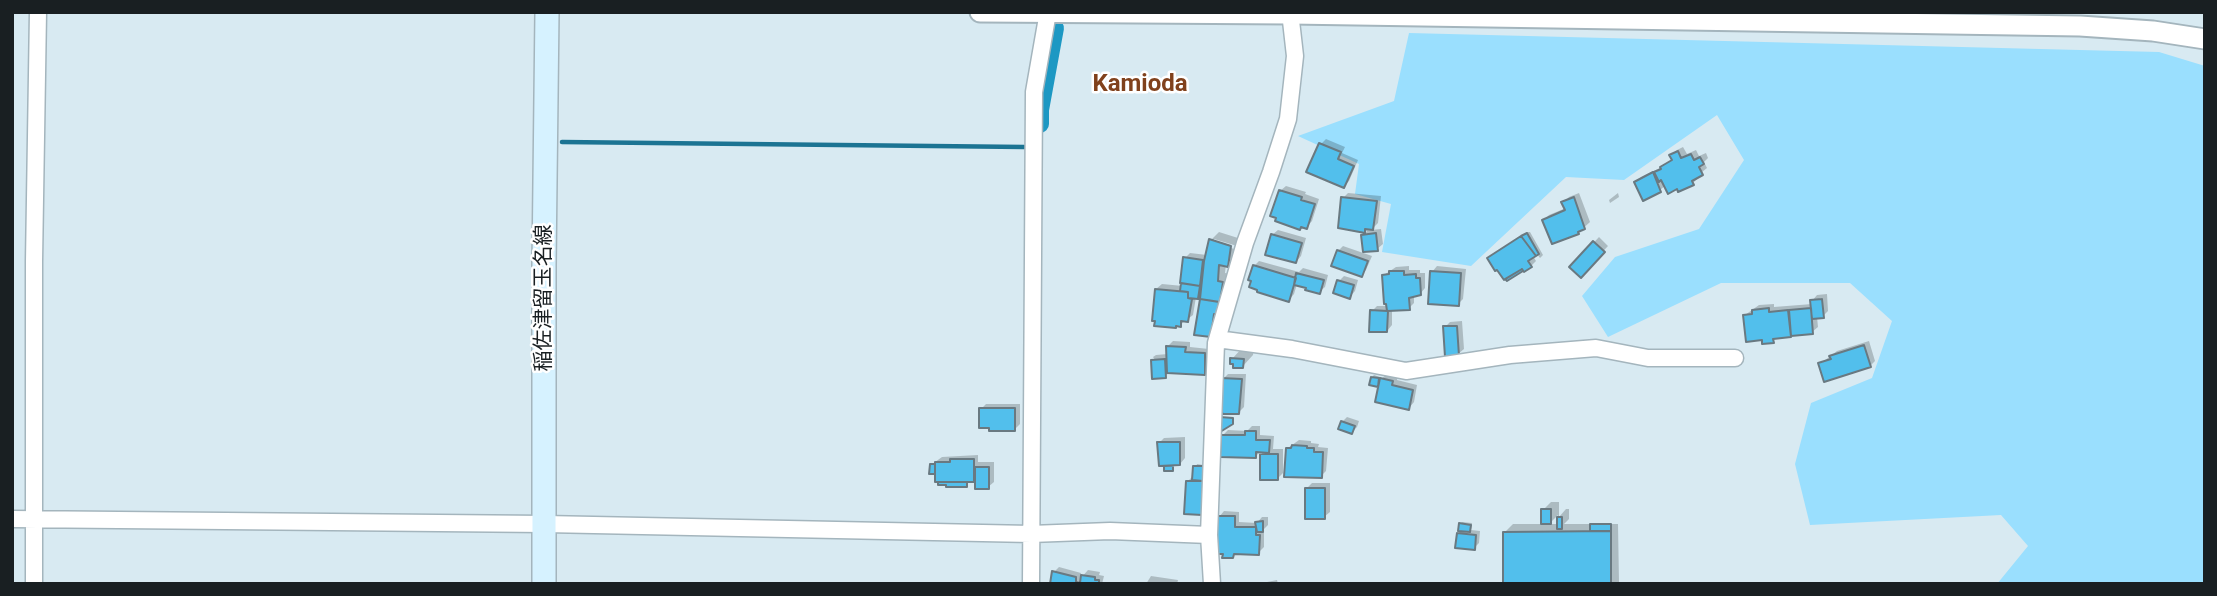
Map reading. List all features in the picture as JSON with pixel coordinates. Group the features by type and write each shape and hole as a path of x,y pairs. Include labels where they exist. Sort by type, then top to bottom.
{"main road":[{"name":"稲佐津留玉名線","path":"544,584 547,12"}],"street":[{"path":"34,584 34,261 38,12"},
{"path":"980,12 1290,13 2080,26 2153,31 2205,39"},
{"path":"1031,584 1034,92 1048,13"},
{"path":"1212,584 1209,535 1217,339 1245,243 1289,119 1295,57 1290,13"},
{"path":"1217,339 1292,349 1406,372 1510,355 1596,348 1648,358 1735,358"},
{"path":"12,519 545,524 1031,534 1110,531 1209,535"}],"shaded area":[{"path":"1409,33 2159,52 2205,66 2205,584 1997,584 2028,546 2001,515 1810,525 1795,464 1811,403 1872,378 1892,321 1850,283 1721,283 1608,337 1582,296 1615,257 1699,229 1744,160 1717,115 1624,180 1566,177 1471,266 1382,252 1391,204 1355,194 1359,164 1298,136 1394,101"}],"building":[{"path":"1319,143 1341,152 1338,159 1354,166 1344,188 1306,172"},
{"path":"1678,151 1681,158 1691,154 1694,160 1700,157 1704,164 1699,167 1703,175 1692,181 1694,185 1668,194 1654,172 1672,160 1669,155"},
{"path":"1653,172 1661,192 1643,201 1634,182"},
{"path":"1279,190 1315,204 1307,229 1301,227 1300,230 1275,221 1276,218 1270,216"},
{"path":"1341,197 1377,201 1373,230 1365,229 1365,233 1338,228"},
{"path":"1574,197 1585,229 1552,244 1542,220 1565,210 1561,202"},
{"path":"1376,233 1378,251 1363,252 1361,235"},
{"path":"1527,233 1539,254 1536,256 1521,236"},
{"path":"1271,234 1302,243 1296,263 1265,255"},
{"path":"1521,236 1536,256 1528,261 1532,267 1524,272 1522,269 1504,280 1487,258"},
{"path":"1209,239 1231,246 1228,267 1219,265 1218,281 1223,282 1220,302 1200,299"},
{"path":"1593,241 1605,252 1581,278 1569,267"},
{"path":"1337,250 1368,261 1362,277 1331,266"},
{"path":"1183,257 1203,260 1200,286 1180,283"},
{"path":"1253,265 1296,278 1289,302 1249,287 1251,281 1248,280"},
{"path":"1522,269 1523,271 1507,281 1505,279"},
{"path":"1389,271 1404,271 1404,275 1416,274 1416,278 1420,278 1421,295 1409,298 1410,310 1387,311 1382,275 1389,274"},
{"path":"1430,271 1461,273 1459,306 1428,304"},
{"path":"1296,273 1324,280 1320,294 1294,285"},
{"path":"1337,280 1354,285 1350,299 1333,293"},
{"path":"1181,283 1200,286 1198,299 1188,298 1188,292 1180,291"},
{"path":"1155,289 1188,292 1188,298 1192,299 1188,322 1181,321 1181,327 1176,328 1154,326 1155,321 1152,321"},
{"path":"1200,299 1219,302 1217,314 1214,314 1211,337 1194,335"},
{"path":"1822,299 1824,318 1812,319 1810,300"},
{"path":"1769,308 1769,312 1788,310 1791,337 1773,339 1774,343 1762,344 1762,340 1746,342 1743,315 1752,314 1752,310"},
{"path":"1811,308 1813,334 1791,336 1789,310"},
{"path":"1370,310 1388,311 1387,332 1369,332"},
{"path":"1443,326 1457,326 1459,356 1445,357"},
{"path":"1864,345 1871,367 1824,382 1818,363 1831,359 1829,356"},
{"path":"1166,346 1186,347 1185,352 1205,353 1205,375 1167,373"},
{"path":"1230,358 1244,359 1243,368 1233,368"},
{"path":"1165,359 1166,378 1152,379 1151,360"},
{"path":"1371,377 1379,378 1378,387 1369,385"},
{"path":"1221,378 1242,379 1239,414 1223,414 1221,411"},
{"path":"1380,378 1393,381 1392,385 1413,390 1409,410 1375,402"},
{"path":"979,408 1015,408 1015,431 989,431 989,428 979,428"},
{"path":"1220,417 1233,418 1233,424 1220,432"},
{"path":"1341,421 1355,426 1352,434 1338,429"},
{"path":"1245,431 1256,431 1256,440 1270,440 1269,453 1256,452 1256,458 1220,457 1221,435 1245,435"},
{"path":"1157,442 1180,442 1180,465 1159,466"},
{"path":"1292,445 1307,446 1314,448 1314,452 1323,452 1322,478 1284,477 1286,448 1291,448"},
{"path":"1260,454 1278,454 1278,480 1260,480"},
{"path":"950,459 974,459 974,482 935,482 935,462 950,462"},
{"path":"930,464 935,464 935,474 929,474"},
{"path":"1164,466 1173,466 1173,471 1164,471"},
{"path":"1193,466 1203,466 1203,481 1192,480"},
{"path":"975,467 989,467 989,489 975,489"},
{"path":"1186,481 1203,481 1202,515 1184,514"},
{"path":"938,482 967,482 967,487 946,487 938,485"},
{"path":"1305,488 1325,488 1325,519 1305,519"},
{"path":"1541,509 1551,509 1551,524 1541,524"},
{"path":"1217,516 1235,516 1235,527 1256,527 1256,535 1260,535 1259,555 1234,554 1233,558 1222,558 1223,554 1217,554"},
{"path":"1557,517 1562,517 1562,529 1557,529"},
{"path":"1263,521 1263,532 1257,532 1255,522"},
{"path":"1459,523 1471,525 1470,532 1458,531"},
{"path":"1590,524 1611,524 1611,531 1590,531"},
{"path":"1611,531 1611,584 1503,584 1503,532"},
{"path":"1457,533 1476,535 1475,550 1455,548"},
{"path":"1052,571 1076,577 1076,582 1080,583 1081,575 1095,577 1099,584 1050,584"}],"waterway":[{"path":"1040,124 1040,110 1055,28"},
{"path":"562,142 1024,147"}],"district":[{"name":"Kamioda","path":"1140,85"}]}
